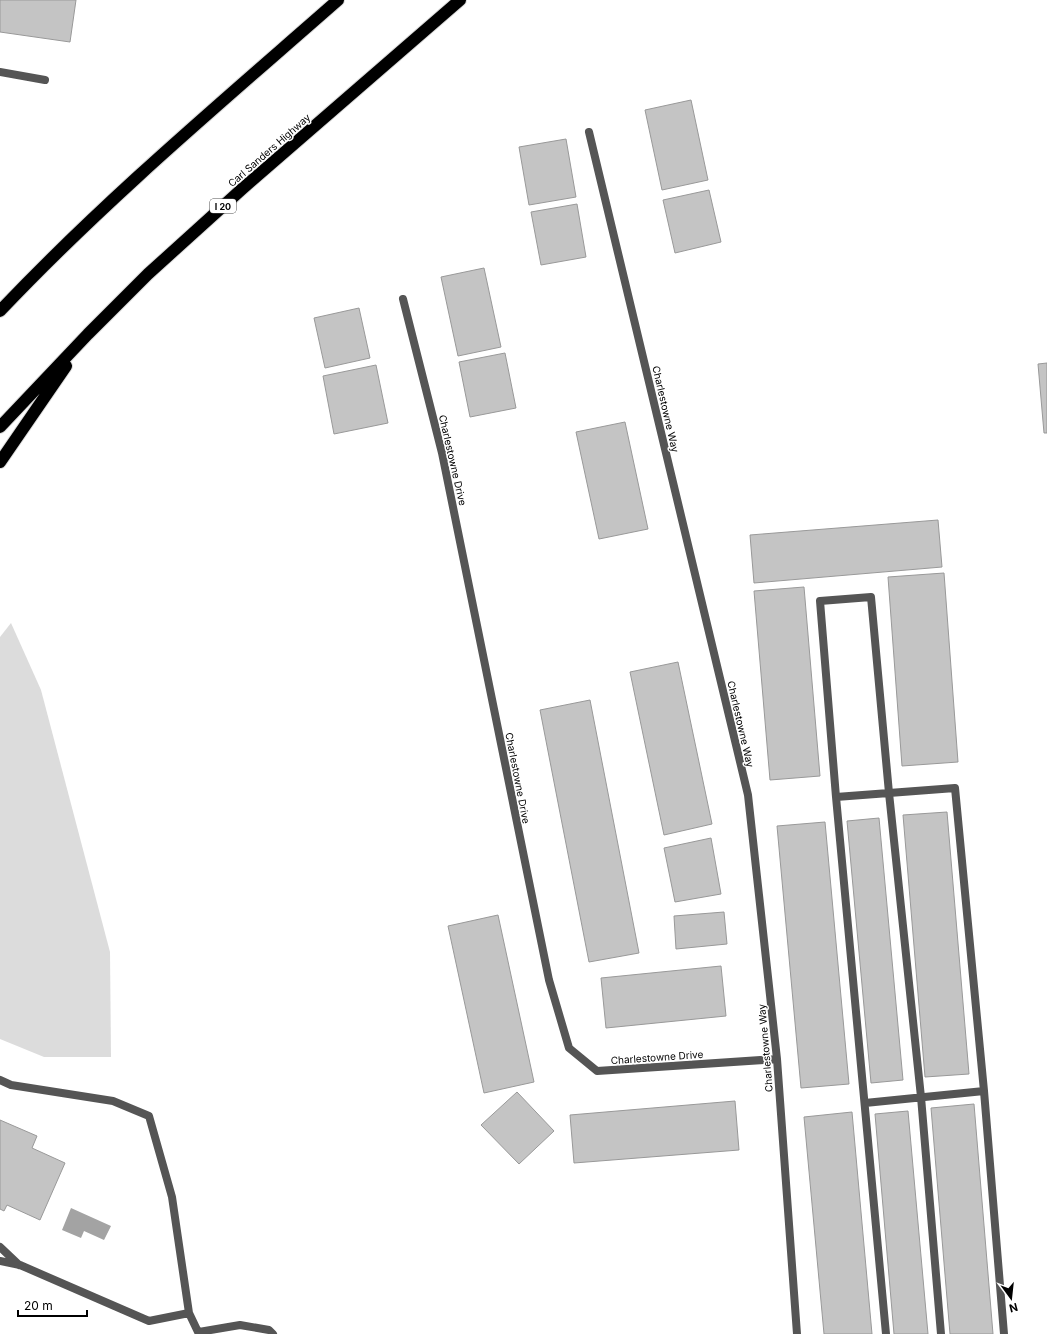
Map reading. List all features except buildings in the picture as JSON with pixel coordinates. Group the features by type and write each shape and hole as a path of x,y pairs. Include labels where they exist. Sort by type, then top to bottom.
{"highway":[{"path":"0,311 113,199 338,0"},
{"name":"Carl Sanders Highway","path":"0,427 88,334 148,274 242,189 460,0"},
{"path":"0,462 88,334"}],"street":[{"path":"0,72 45,80"},
{"name":"Charlestowne Way","path":"589,132 748,795 778,1059 797,1334"},
{"name":"Charlestowne Drive","path":"403,299 442,452 549,980 569,1048 597,1071 778,1059"},
{"path":"886,1334 836,797 820,601 871,597 888,793 921,1097 941,1334"},
{"path":"836,797 955,788 984,1091 1004,1334"},
{"path":"0,1080 11,1085 113,1101 149,1116 172,1197 189,1313 199,1333 240,1325 268,1330 273,1334"},
{"path":"865,1103 984,1091"},
{"path":"0,1248 20,1265"},
{"path":"0,1261 20,1265 149,1321 189,1313"}],"shaded area":[{"path":"11,623 41,690 110,952 111,1057 44,1057 0,1039 0,637"},
{"path":"71,1208 111,1226 104,1240 84,1231 81,1238 62,1230"}]}
